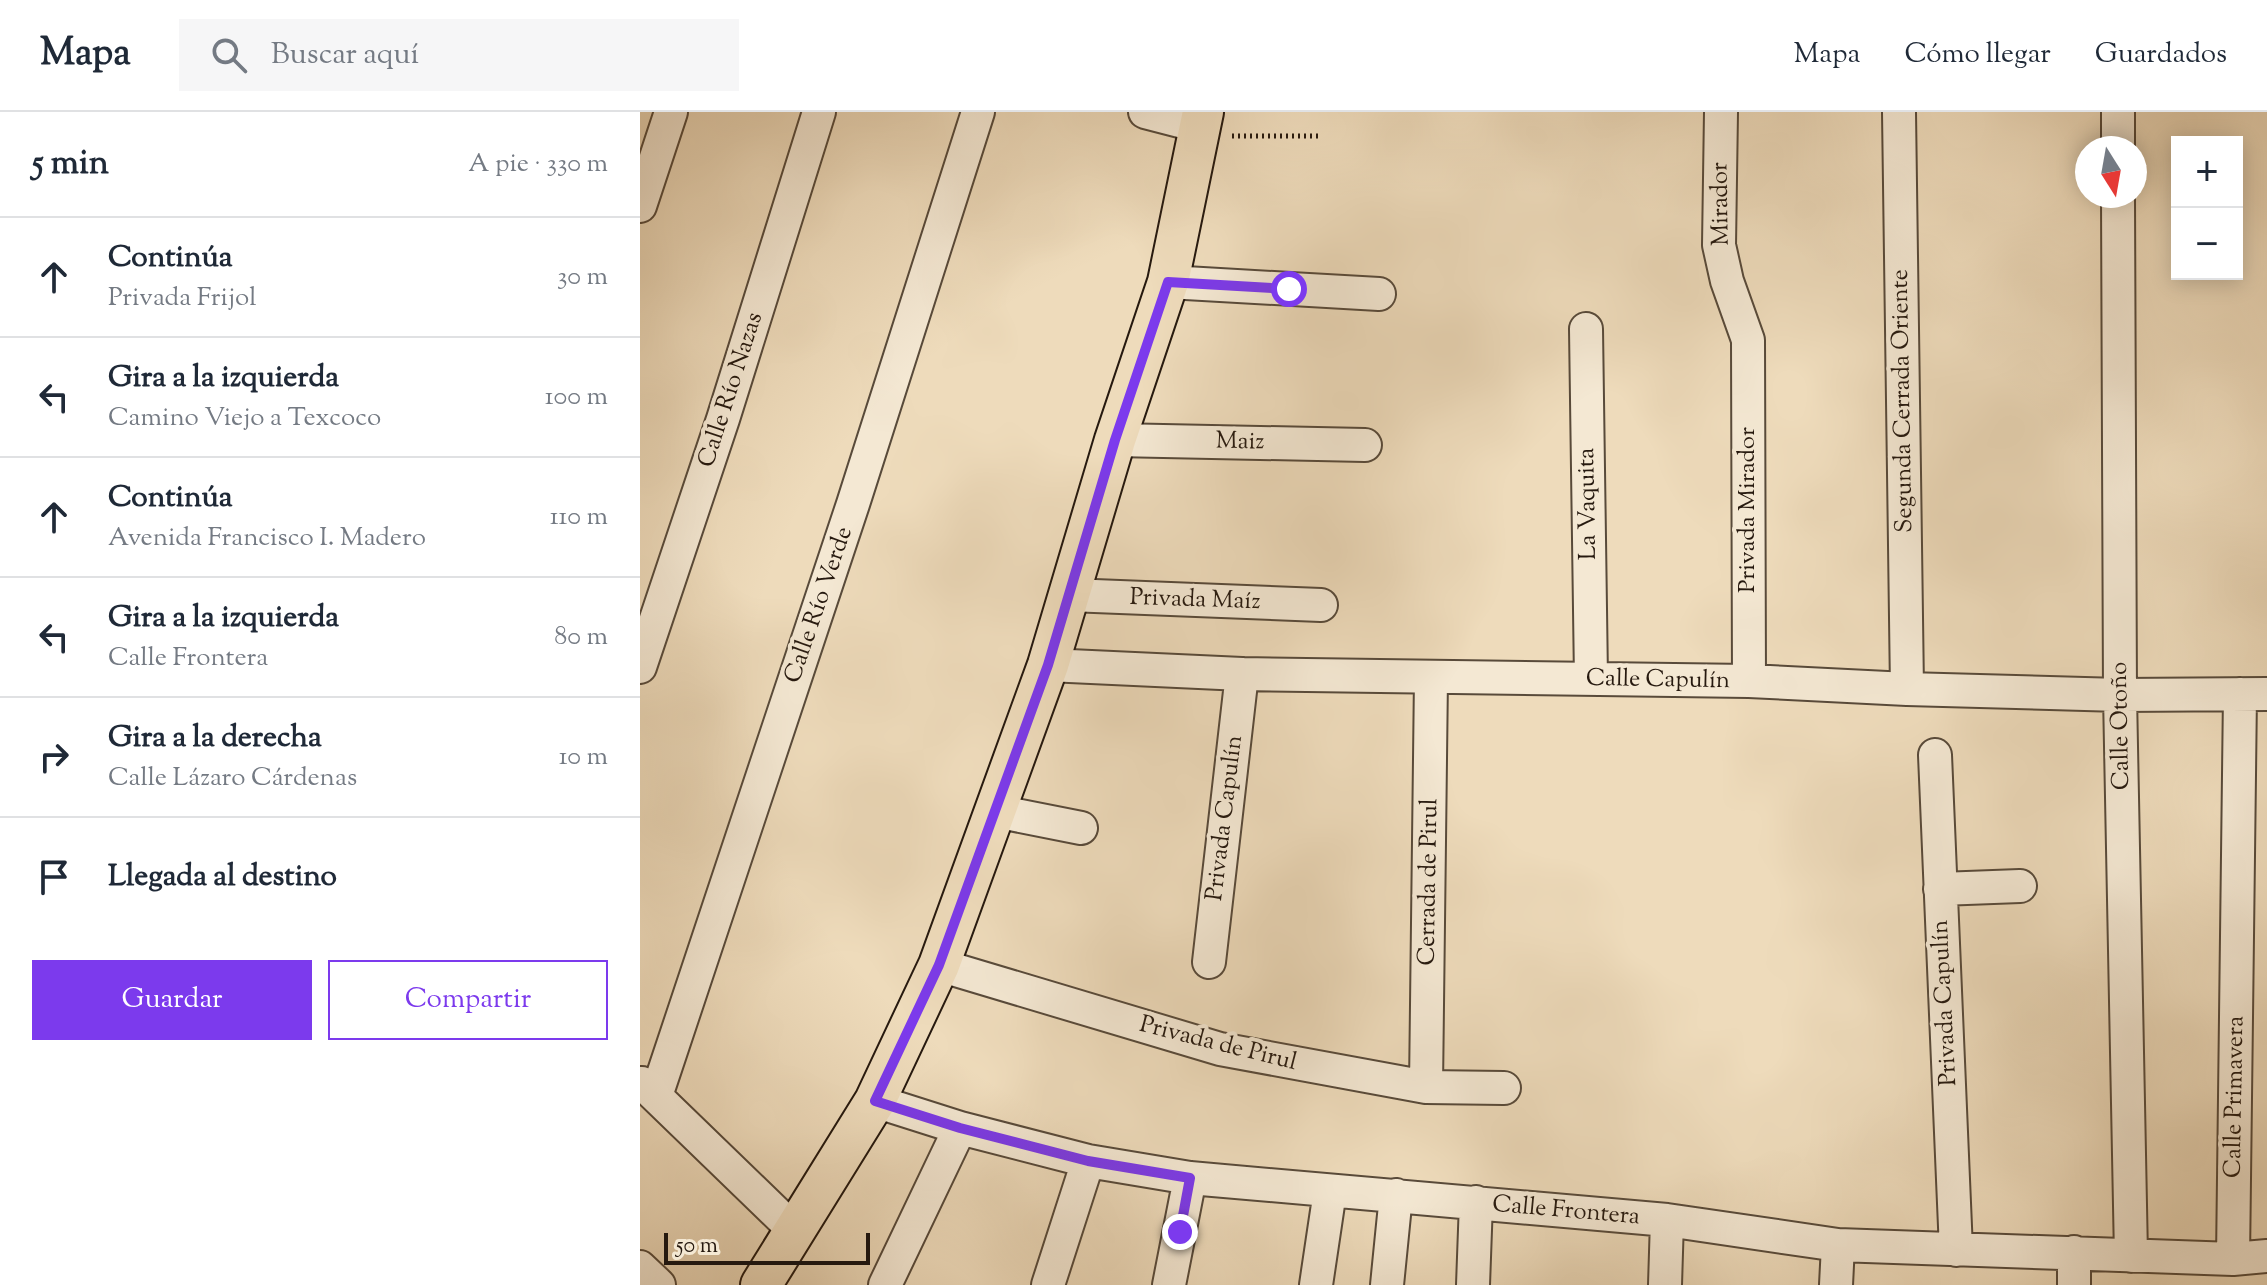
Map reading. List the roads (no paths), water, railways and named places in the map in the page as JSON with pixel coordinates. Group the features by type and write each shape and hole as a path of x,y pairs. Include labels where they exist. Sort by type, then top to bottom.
{"main road":[{"path":"761,1285 875,1101 939,965 1048,665 1115,440 1168,282 1200,124"}],"street":[{"path":"640,206 671,112"},
{"name":"Calle Río Nazas","path":"640,667 723,419 819,112"},
{"name":"Calle Río Verde","path":"648,1088 853,504 978,112"},
{"path":"1145,112 1200,124"},
{"name":"Mirador","path":"1721,112 1719,245 1727,281 1748,340"},
{"name":"Segunda Cerrada Oriente","path":"1899,112 1907,689"},
{"path":"2118,112 2118,136"},
{"name":"Calle Otoño","path":"2118,208 2120,695 2131,1256"},
{"path":"1168,282 1379,294"},
{"name":"La Vaquita","path":"1586,329 1591,679"},
{"name":"Privada Mirador","path":"1748,340 1749,681"},
{"name":"Maiz","path":"1115,440 1365,445"},
{"name":"Privada Maíz","path":"1069,595 1321,605"},
{"name":"Calle Capulín","path":"1048,665 1242,674 1749,681 2120,695 2253,694"},
{"name":"Privada Capulín","path":"1209,962 1242,674"},
{"name":"Cerrada de Pirul","path":"1426,1087 1431,677"},
{"name":"Calle Primavera","path":"2250,1265 2253,694"},
{"name":"Privada Capulín","path":"1935,755 1956,1250"},
{"path":"995,811 1081,828"},
{"path":"1940,889 2020,886"},
{"name":"Privada de Pirul","path":"939,965 1220,1049 1426,1087 1504,1088"},
{"path":"648,1088 795,1231"},
{"name":"Calle Frontera","path":"875,1101 960,1128 1088,1161 1190,1178 1667,1220 1838,1245 2074,1252 2250,1265"},
{"path":"885,1285 960,1128"},
{"path":"1048,1285 1088,1161"},
{"path":"1169,1285 1190,1178"},
{"path":"1316,1285 1330,1191"},
{"path":"1387,1285 1396,1195"},
{"path":"1473,1285 1476,1202"},
{"path":"1665,1285 1667,1220"},
{"path":"1836,1285 1838,1245"},
{"path":"2074,1252 2074,1285"},
{"path":"640,1267 659,1285"}]}
